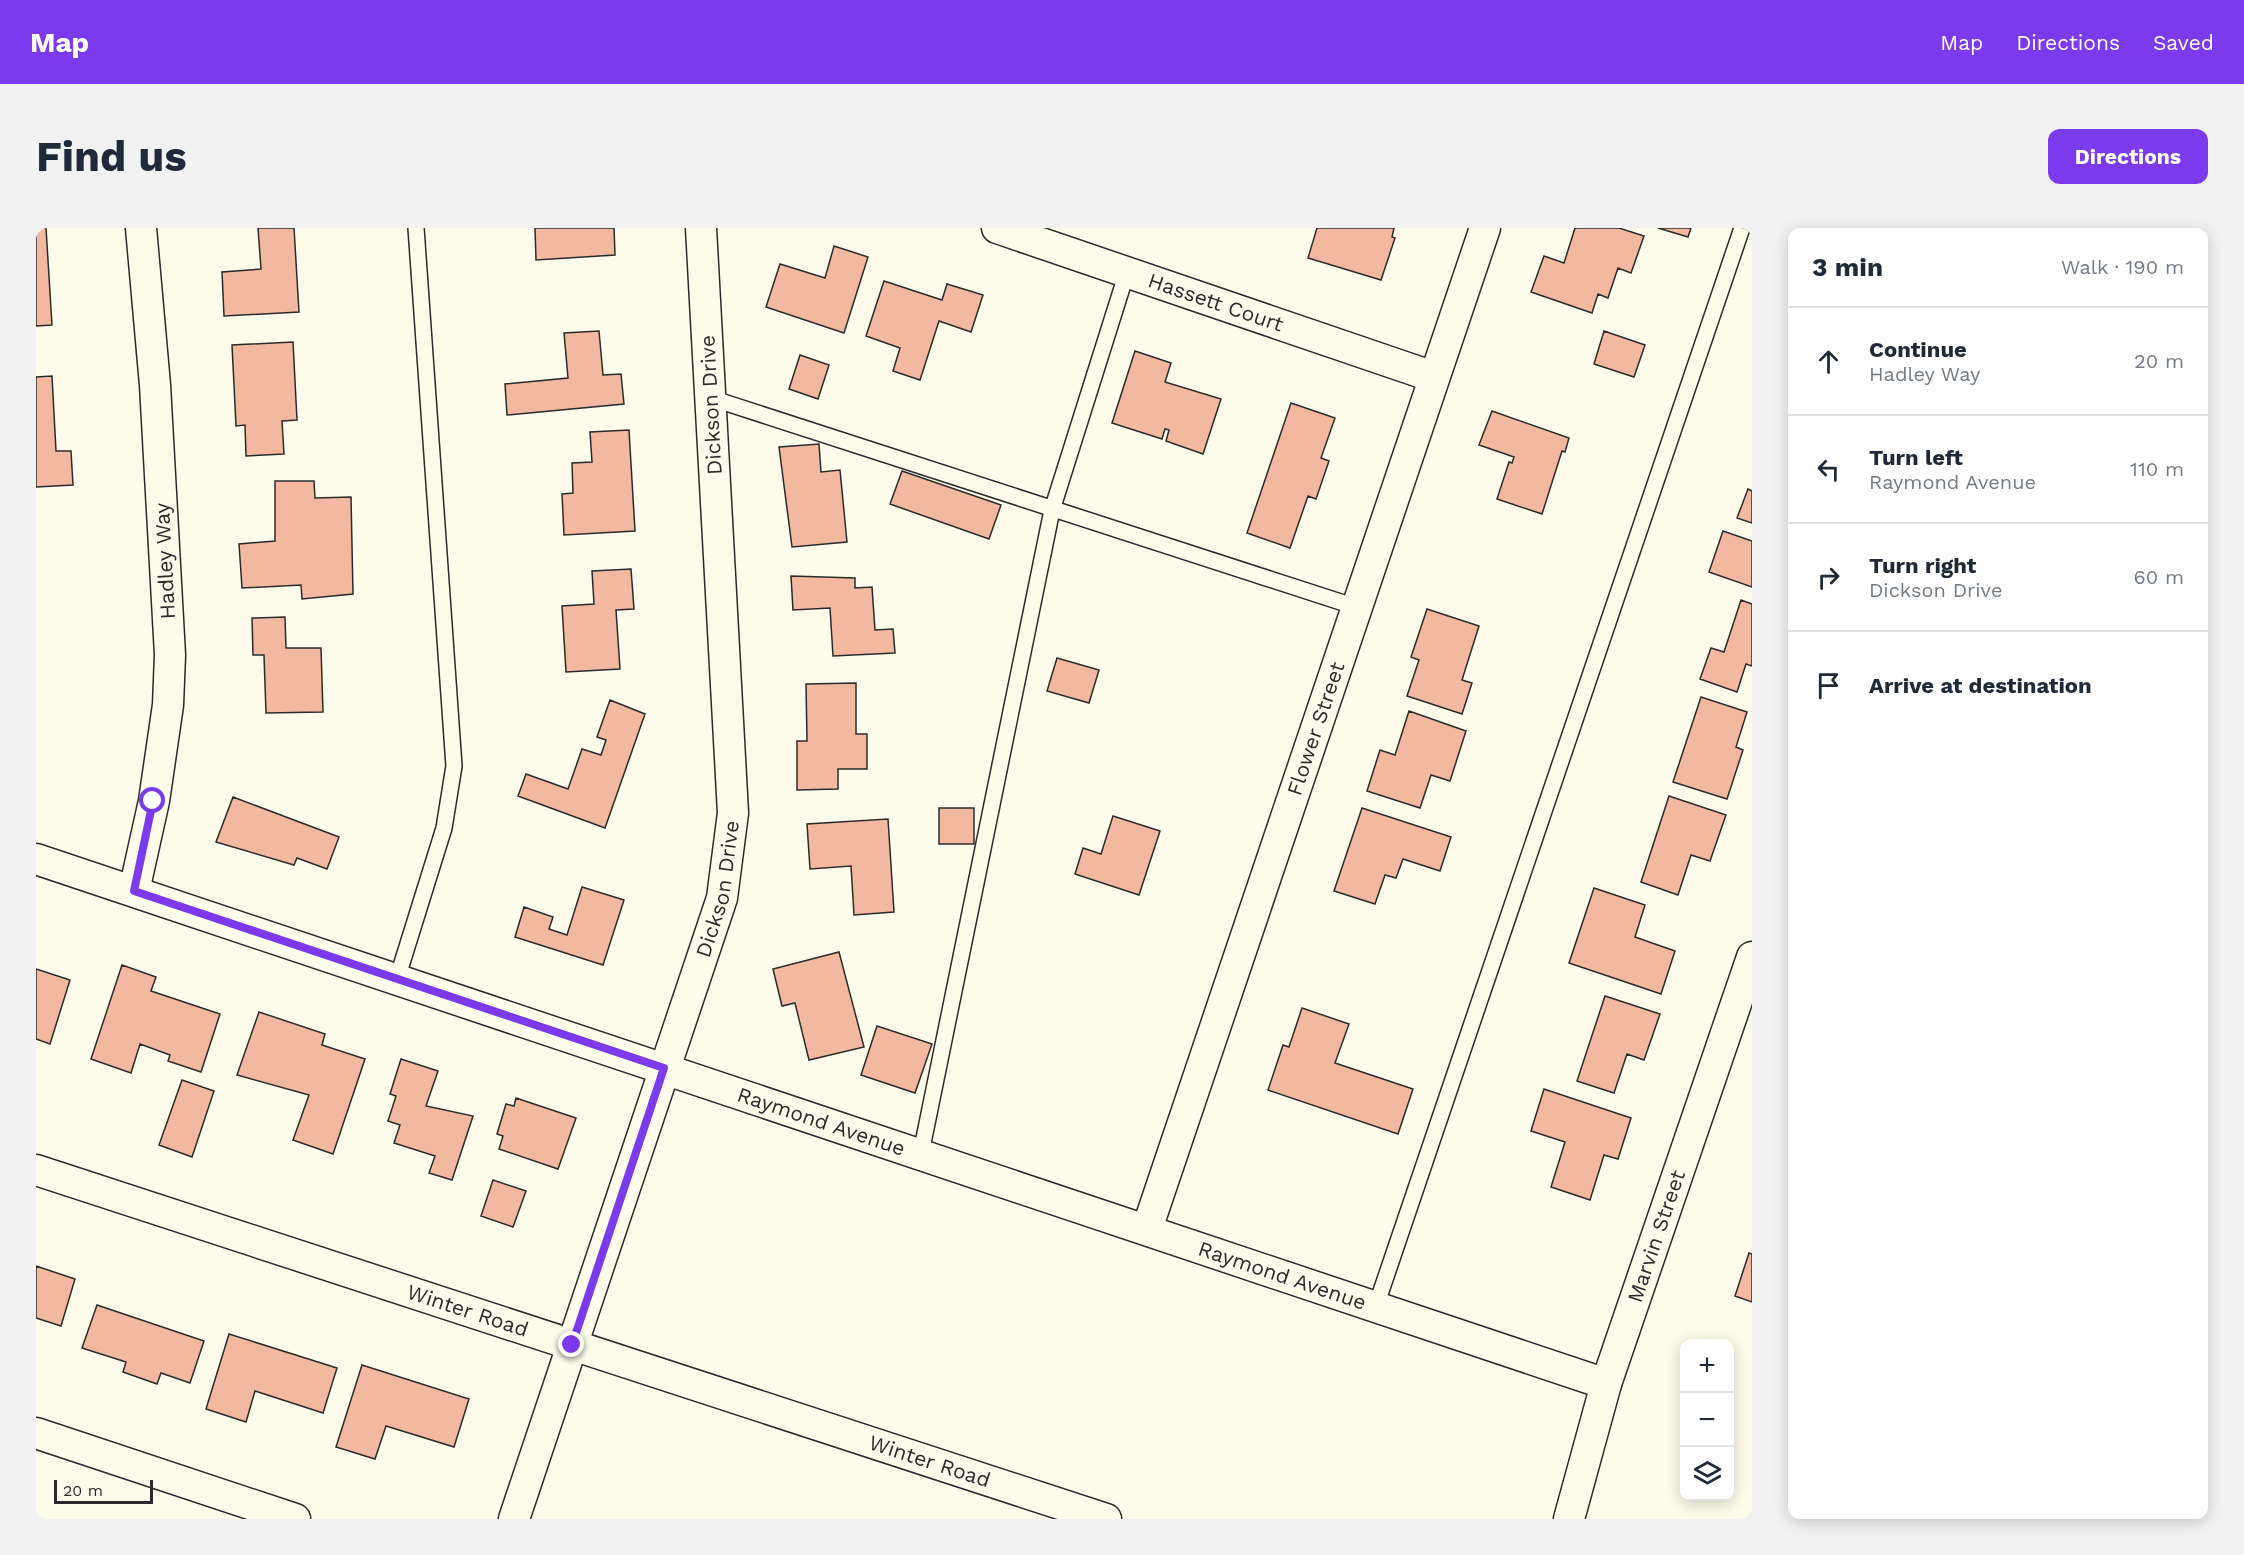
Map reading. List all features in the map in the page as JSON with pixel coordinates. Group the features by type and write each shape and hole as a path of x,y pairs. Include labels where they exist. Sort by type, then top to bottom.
{"street":[{"name":"Hadley Way","path":"134,891 153,801 168,705 170,655 155,385 141,228"},
{"name":"Dickson Drive","path":"514,1519 722,898 733,813 701,228"},
{"name":"Hassett Court","path":"998,228 1434,376"},
{"name":"Flower Street","path":"1147,1228 1485,228"},
{"name":"Raymond Avenue","path":"36,859 1147,1228 1606,1384"},
{"name":"Marvin Street","path":"1569,1519 1606,1384 1752,957"},
{"name":"Winter Road","path":"36,1170 1106,1519"},
{"path":"36,1433 295,1519"}],"lane":[{"path":"397,979 444,828 454,766 416,228"},
{"path":"1376,1306 1742,228"},
{"path":"921,1153 1052,510 1127,272"},
{"path":"711,398 1356,608"}],"building":[{"path":"36,228 46,228 52,325 36,326"},
{"path":"258,228 294,228 299,312 224,316 222,272 261,269"},
{"path":"535,228 614,228 615,255 536,260"},
{"path":"1317,228 1394,228 1392,237 1395,238 1381,280 1308,258"},
{"path":"1575,228 1619,228 1644,236 1631,273 1618,268 1608,298 1598,294 1592,313 1531,292 1544,256 1564,263"},
{"path":"1658,228 1691,228 1688,237"},
{"path":"834,246 868,257 844,333 766,307 780,264 825,278"},
{"path":"884,281 942,300 947,284 983,295 971,332 939,321 920,380 893,371 900,348 866,336"},
{"path":"599,331 603,375 621,374 624,404 507,415 505,384 568,378 564,333"},
{"path":"1604,331 1645,345 1634,377 1594,364"},
{"path":"293,342 297,420 282,421 284,454 246,456 245,425 236,426 232,345"},
{"path":"1135,351 1171,363 1165,382 1221,399 1203,454 1166,441 1169,430 1165,429 1162,439 1112,423"},
{"path":"800,355 829,365 818,399 789,389"},
{"path":"52,376 56,451 71,451 73,485 36,487 36,377"},
{"path":"1291,403 1335,418 1321,458 1329,461 1316,499 1308,496 1290,548 1247,533"},
{"path":"1492,411 1569,438 1565,452 1562,451 1542,514 1497,499 1509,462 1512,463 1514,457 1479,445"},
{"path":"629,430 635,531 564,535 562,494 573,493 572,463 592,462 590,432"},
{"path":"819,444 821,472 840,470 847,542 792,547 779,447"},
{"path":"902,471 1001,505 989,539 890,504"},
{"path":"275,481 314,481 315,498 351,497 353,594 302,599 301,585 242,588 239,544 275,541"},
{"path":"1748,489 1752,491 1752,523 1737,518"},
{"path":"1723,531 1752,541 1752,587 1709,572"},
{"path":"631,569 634,609 616,610 620,669 566,672 562,606 594,604 592,571"},
{"path":"791,576 855,578 855,588 872,587 875,630 893,629 895,653 833,656 830,608 793,610"},
{"path":"1741,600 1752,604 1752,666 1746,664 1737,692 1700,679 1711,648 1724,652"},
{"path":"1427,609 1479,626 1462,680 1472,683 1462,714 1407,696 1419,660 1411,657"},
{"path":"285,617 286,648 321,648 323,712 266,713 264,655 253,655 252,618"},
{"path":"1057,658 1099,670 1089,703 1047,691"},
{"path":"856,683 856,734 867,734 867,769 838,769 838,789 797,790 797,741 807,741 806,684"},
{"path":"1701,697 1747,712 1736,747 1743,750 1727,799 1673,782"},
{"path":"610,700 645,714 605,828 518,796 526,774 568,789 582,749 601,755 606,740 597,737"},
{"path":"1409,711 1466,731 1450,781 1431,775 1420,808 1367,791 1380,750 1395,755"},
{"path":"1669,796 1726,815 1710,861 1691,855 1678,895 1641,882"},
{"path":"233,797 339,837 327,869 297,858 294,865 216,842"},
{"path":"939,808 974,808 974,844 939,844"},
{"path":"1362,808 1451,837 1440,871 1403,859 1396,878 1385,875 1375,904 1334,891"},
{"path":"1113,816 1160,831 1139,895 1075,874 1083,848 1101,854"},
{"path":"888,819 894,912 854,915 851,866 810,869 807,824"},
{"path":"582,887 624,900 603,965 515,937 524,907 553,917 549,929 567,935"},
{"path":"1594,888 1645,905 1635,937 1675,951 1661,994 1569,963"},
{"path":"839,952 864,1047 809,1060 795,1003 782,1006 773,969"},
{"path":"122,965 156,977 151,991 220,1014 201,1072 168,1061 170,1055 140,1044 131,1073 91,1059"},
{"path":"36,969 70,980 50,1044 36,1039"},
{"path":"1605,996 1660,1014 1644,1060 1627,1054 1614,1093 1577,1081"},
{"path":"1302,1008 1349,1024 1335,1063 1413,1089 1398,1134 1268,1090 1283,1045 1289,1047"},
{"path":"259,1012 325,1034 322,1045 365,1059 333,1154 293,1140 309,1095 237,1075"},
{"path":"877,1026 932,1044 915,1093 861,1075"},
{"path":"401,1059 438,1071 426,1106 473,1116 452,1180 429,1173 435,1156 394,1143 400,1125 388,1121 396,1096 390,1094"},
{"path":"182,1080 214,1091 192,1157 159,1145"},
{"path":"1544,1089 1631,1118 1618,1159 1604,1155 1590,1200 1551,1187 1565,1142 1531,1131"},
{"path":"516,1098 576,1118 558,1169 499,1149 503,1136 497,1134 506,1104 514,1106"},
{"path":"493,1180 526,1191 513,1227 481,1216"},
{"path":"1749,1253 1752,1254 1752,1302 1735,1296"},
{"path":"36,1266 75,1279 61,1326 36,1318"},
{"path":"97,1305 204,1341 190,1383 161,1373 157,1384 123,1372 126,1362 82,1348"},
{"path":"229,1334 337,1368 323,1413 255,1391 246,1422 206,1409"},
{"path":"362,1365 469,1399 454,1447 386,1426 375,1459 336,1447"}],"route":[{"path":"153,801 134,891 664,1068 572,1345"}]}
